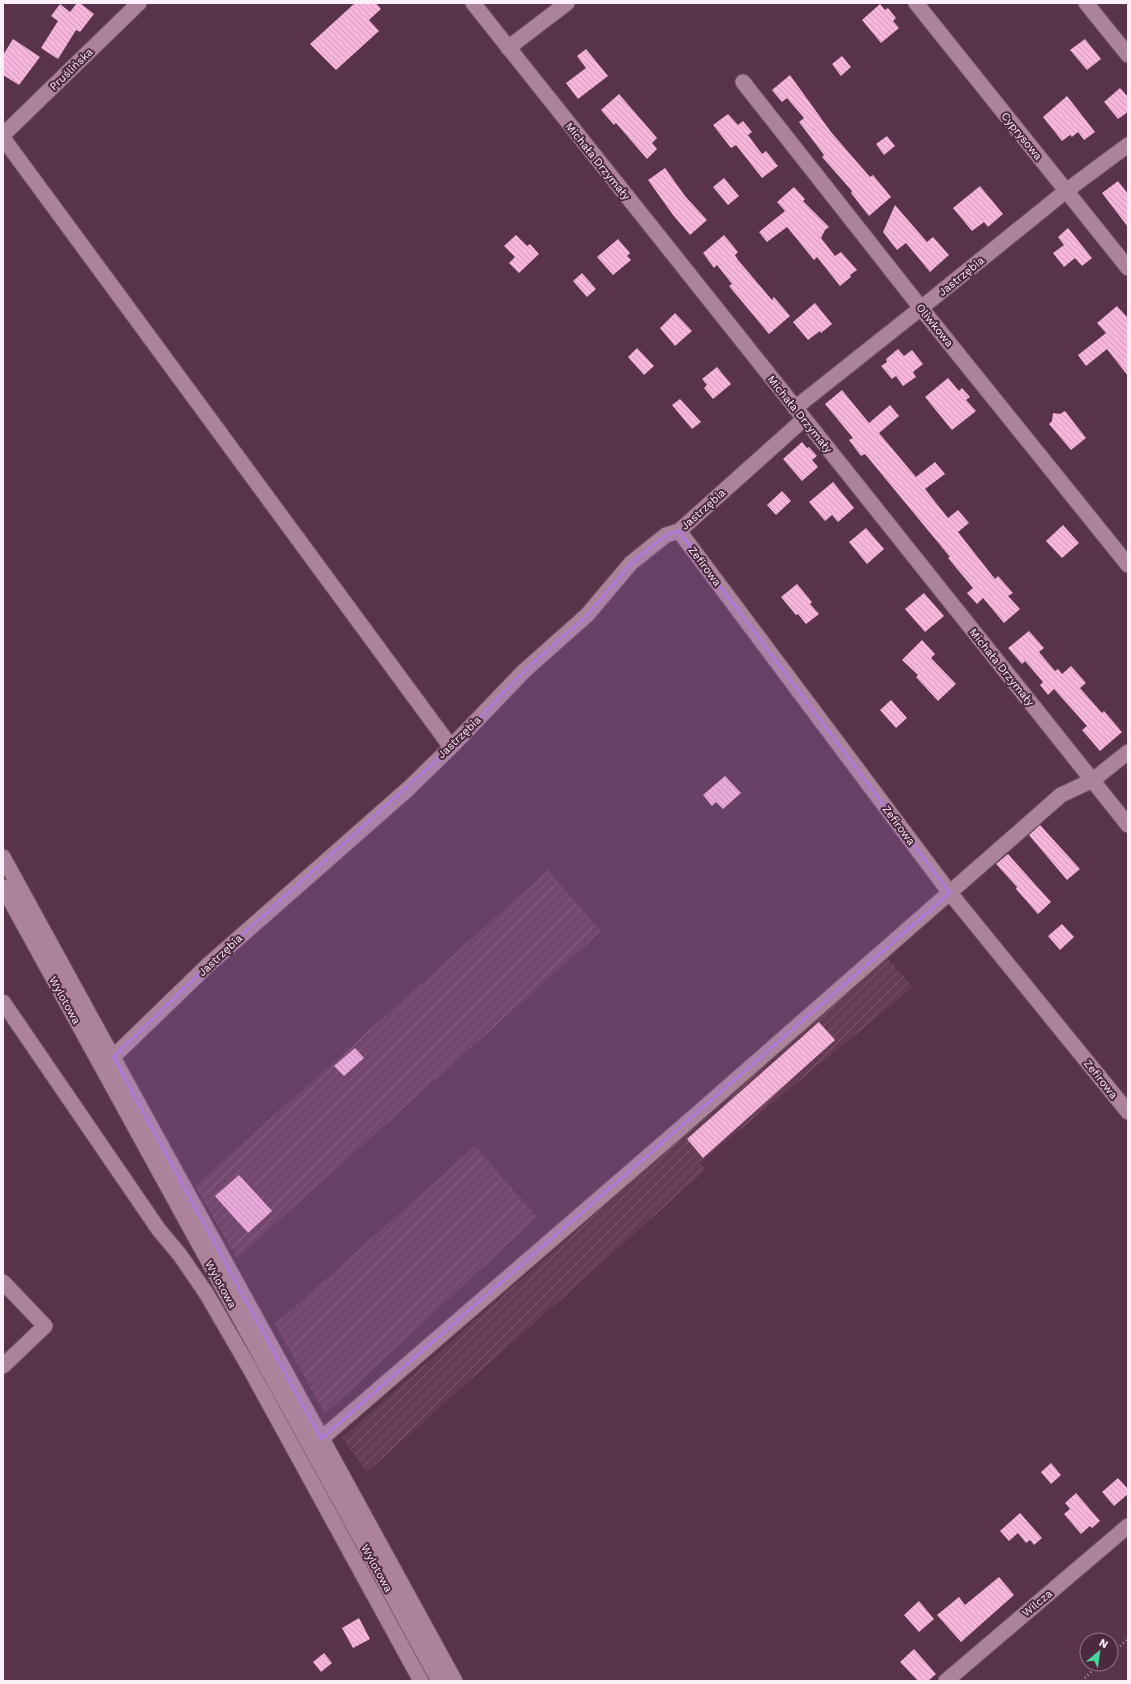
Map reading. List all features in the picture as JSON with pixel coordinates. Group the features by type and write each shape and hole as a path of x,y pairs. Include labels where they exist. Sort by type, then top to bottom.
{"street":[{"name":"Pruślińska","path":"3,135 139,3"},
{"name":"Michała Drzymały","path":"473,3 1128,825"},
{"path":"508,48 567,3"},
{"name":"Cyprysowa","path":"916,3 1128,268"},
{"path":"1086,3 1128,55"},
{"name":"Oliwkowa","path":"743,82 921,308 1128,565"},
{"path":"3,138 451,747"},
{"name":"Jastrzębia","path":"114,1058 208,964 408,788 451,747 524,671 587,615 632,563 666,535 679,532 800,413 921,308 1066,190 1128,145"},
{"name":"Zefirowa","path":"679,532 950,893 1128,1112"},
{"path":"321,1439 687,1123 1061,795 1093,780 1128,752"},
{"name":"Wylotowa","path":"3,857 340,1474 455,1681"},
{"name":"Wylotowa","path":"3,887 439,1681"},
{"name":"Wylotowa","path":"3,1002 159,1230 180,1255 206,1293 249,1367 421,1681"},
{"path":"3,1282 45,1326 3,1366"},
{"name":"Wilcza","path":"946,1681 1128,1526"}],"path":[{"path":"1119,1646 1128,1638"},
{"path":"1082,1681 1092,1672"}],"highlighted area":[{"path":"679,531 950,893 321,1439 113,1057 208,965 451,747 524,671 587,615 631,563 666,535"}],"shaded area":[{"path":"548,870 601,931 237,1258 195,1186"},
{"path":"886,957 913,987 700,1163 706,1170 367,1472 342,1438"},
{"path":"475,1146 537,1217 325,1414 275,1324"}],"building":[{"path":"77,3 80,3 94,14 80,32 76,30 58,59 41,48 58,21 51,16 60,4 70,12"},
{"path":"355,3 376,3 381,9 369,20 379,31 336,70 310,44"},
{"path":"880,4 885,10 888,8 896,18 893,21 899,28 881,43 862,20"},
{"path":"13,39 40,57 19,85 3,75 3,55"},
{"path":"1085,39 1101,59 1087,70 1070,50"},
{"path":"586,49 608,76 578,99 566,83 586,68 577,56"},
{"path":"842,56 851,67 841,76 832,64"},
{"path":"790,75 831,132 870,177 873,175 891,197 869,216 851,193 852,191 822,157 824,155 799,122 804,118 787,98 782,102 772,90"},
{"path":"1120,88 1128,97 1128,112 1118,119 1104,102"},
{"path":"619,94 657,138 652,143 657,149 647,159 616,123 614,125 601,110"},
{"path":"1067,96 1095,132 1084,140 1078,132 1072,137 1070,135 1062,141 1043,117"},
{"path":"728,114 738,125 743,121 752,132 748,135 762,154 766,151 778,166 762,178 736,145 731,148 713,125"},
{"path":"887,136 895,146 884,155 876,144"},
{"path":"665,168 685,196 707,220 690,235 673,215 648,180"},
{"path":"724,178 739,196 728,205 713,187"},
{"path":"1118,181 1128,194 1128,227 1102,193"},
{"path":"980,186 1003,214 988,227 984,222 972,231 953,208"},
{"path":"794,187 805,199 803,201 829,227 825,230 821,238 835,256 841,252 857,270 840,286 817,257 814,260 787,227 767,242 759,232 785,211 777,202"},
{"path":"895,205 927,242 933,237 949,255 930,272 906,243 897,250 883,232"},
{"path":"1068,228 1092,258 1082,266 1075,258 1064,267 1053,253 1064,245 1058,237"},
{"path":"516,235 527,246 530,244 539,254 519,273 509,263 515,257 504,246"},
{"path":"724,235 738,252 735,255 738,260 772,300 774,297 790,316 769,334 729,286 732,284 717,265 714,268 703,253"},
{"path":"618,239 630,253 627,256 631,260 613,275 597,257"},
{"path":"582,273 596,289 587,297 573,281"},
{"path":"815,303 832,324 821,333 820,331 808,340 793,322"},
{"path":"1117,306 1128,318 1128,376 1107,349 1086,366 1078,355 1106,333 1097,323"},
{"path":"675,313 692,331 675,346 660,328"},
{"path":"637,348 654,366 644,375 628,357"},
{"path":"898,349 904,356 912,350 923,364 913,372 916,377 903,386 896,376 892,379 881,366 887,362 886,359"},
{"path":"717,367 731,384 713,399 704,388 707,385 702,379"},
{"path":"948,378 959,391 962,388 970,397 966,400 976,411 952,430 925,397"},
{"path":"842,390 869,423 890,405 899,416 879,433 916,477 935,462 945,474 925,489 948,518 958,510 969,523 958,532 995,579 998,576 1013,593 1008,596 1020,609 1004,623 983,598 977,604 967,593 973,588 948,558 950,557 865,454 861,456 849,440 853,438 825,404"},
{"path":"680,399 701,422 692,429 672,405"},
{"path":"1065,411 1086,438 1071,450 1049,424 1052,421 1053,413 1060,414"},
{"path":"802,442 817,456 812,460 818,467 802,481 783,459"},
{"path":"833,482 854,508 838,522 832,515 825,521 809,502"},
{"path":"782,491 791,501 776,515 767,505"},
{"path":"1063,525 1079,543 1062,558 1046,541"},
{"path":"866,528 884,549 867,564 849,542"},
{"path":"797,584 812,602 810,604 819,614 806,624 798,614 796,615 781,597"},
{"path":"924,593 944,616 925,632 905,609"},
{"path":"1029,631 1044,648 1039,652 1055,671 1058,669 1062,674 1071,666 1086,683 1080,688 1102,713 1104,711 1122,732 1100,751 1082,730 1087,726 1054,689 1048,695 1040,685 1043,682 1025,661 1022,664 1008,648"},
{"path":"922,640 935,654 931,658 956,684 938,701 916,677 918,675 902,660"},
{"path":"891,700 907,718 896,728 880,710"},
{"path":"725,776 741,793 723,809 716,802 712,806 703,795"},
{"path":"1040,825 1080,869 1067,880 1029,835"},
{"path":"1008,854 1051,902 1038,914 1016,889 1017,887 996,864"},
{"path":"1062,924 1074,937 1060,950 1048,936"},
{"path":"819,1022 835,1040 703,1158 687,1139"},
{"path":"355,1048 364,1058 344,1076 334,1066"},
{"path":"239,1175 272,1211 248,1233 215,1196"},
{"path":"1051,1463 1061,1475 1051,1484 1041,1472"},
{"path":"1118,1478 1128,1489 1128,1494 1114,1506 1102,1492"},
{"path":"1076,1493 1100,1521 1092,1528 1090,1526 1081,1534 1064,1514 1070,1509 1065,1503"},
{"path":"1020,1513 1042,1538 1034,1545 1030,1540 1026,1543 1018,1533 1009,1541 1000,1531"},
{"path":"999,1577 1014,1595 961,1642 937,1615 959,1597 965,1605"},
{"path":"919,1601 934,1619 919,1632 904,1615"},
{"path":"359,1618 370,1639 353,1648 342,1628"},
{"path":"914,1649 936,1674 928,1681 918,1681 900,1662"},
{"path":"324,1653 332,1663 321,1672 313,1662"}]}
